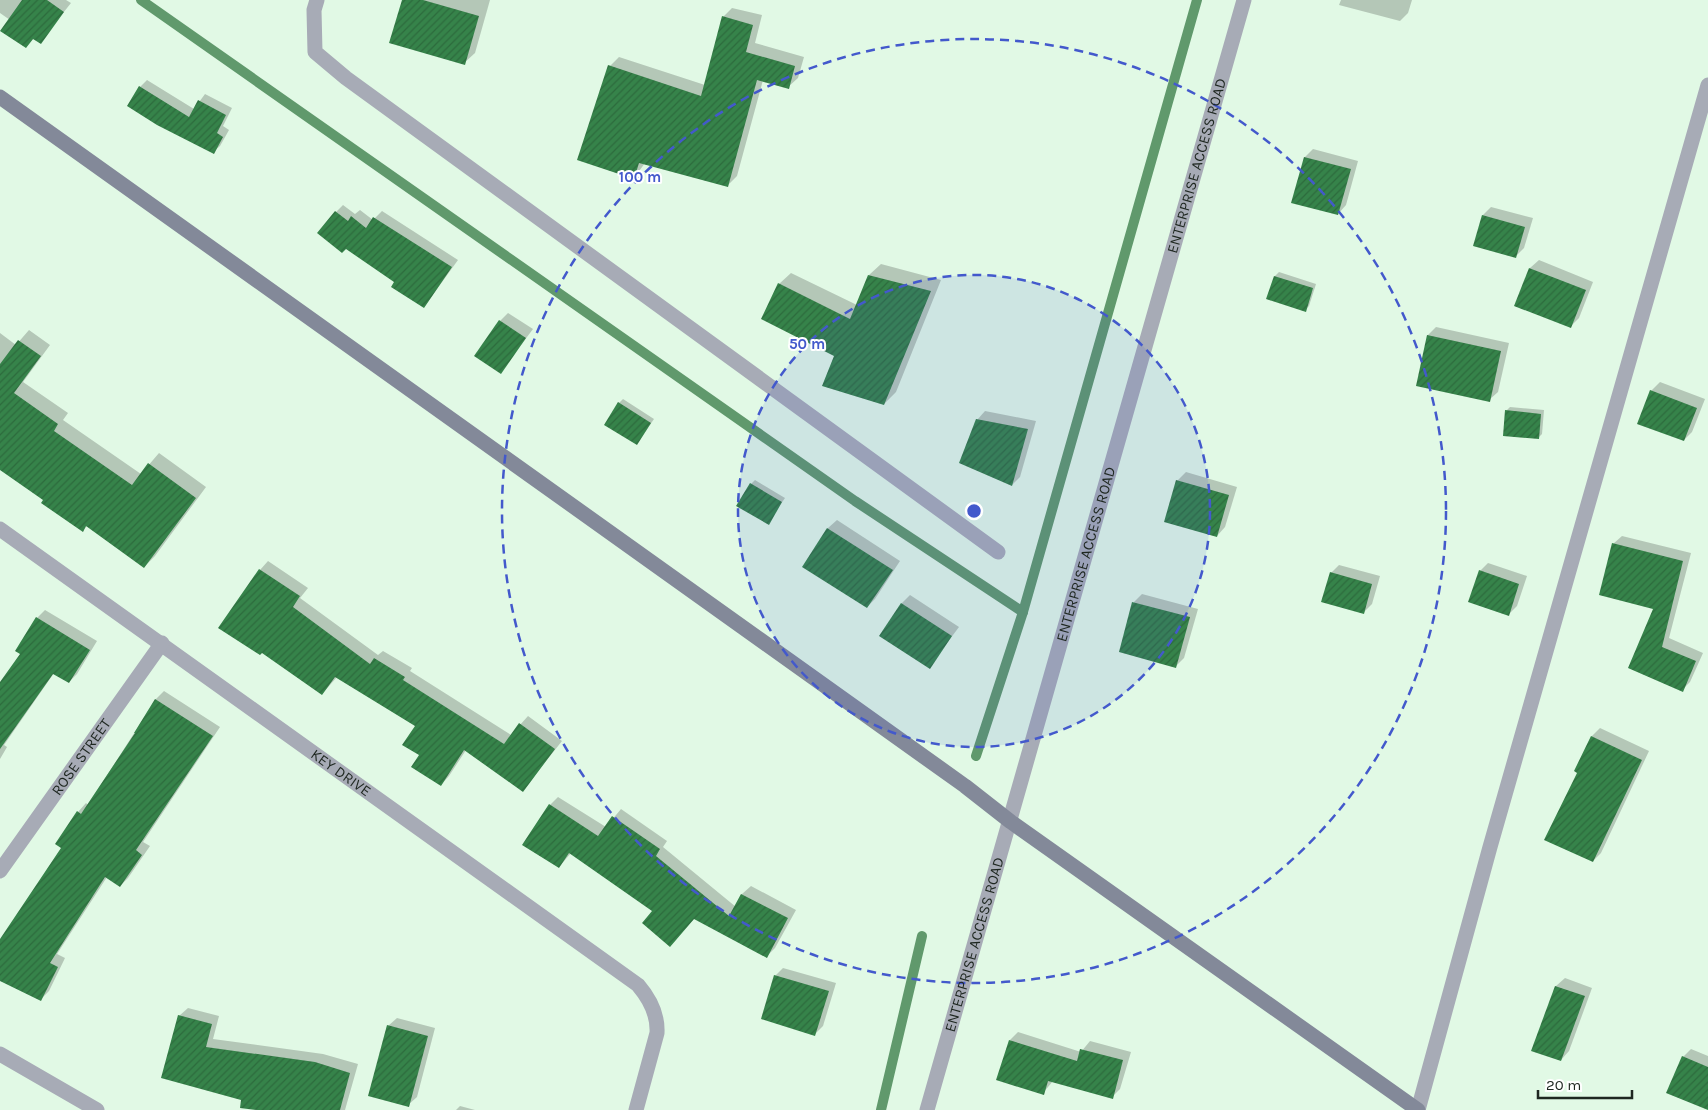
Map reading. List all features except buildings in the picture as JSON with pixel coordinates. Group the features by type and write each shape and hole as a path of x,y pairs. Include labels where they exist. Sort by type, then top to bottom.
{"main road":[{"path":"0,98 965,786 1011,822 1418,1110"}],"street":[{"path":"317,0 314,10 315,52 346,78 998,552"},
{"name":"ENTERPRISE ACCESS ROAD","path":"927,1110 1011,822 1244,0"},
{"path":"1418,1110 1490,847 1708,85"},
{"name":"KEY DRIVE","path":"0,529 162,643 638,986 651,1005 658,1024 636,1110"},
{"name":"ROSE STREET","path":"0,871 162,643"},
{"path":"0,1054 97,1110"}],"waterway":[{"path":"141,0 855,501 1023,612"},
{"path":"976,756 1023,612 1197,0"},
{"path":"881,1110 922,936"}]}
